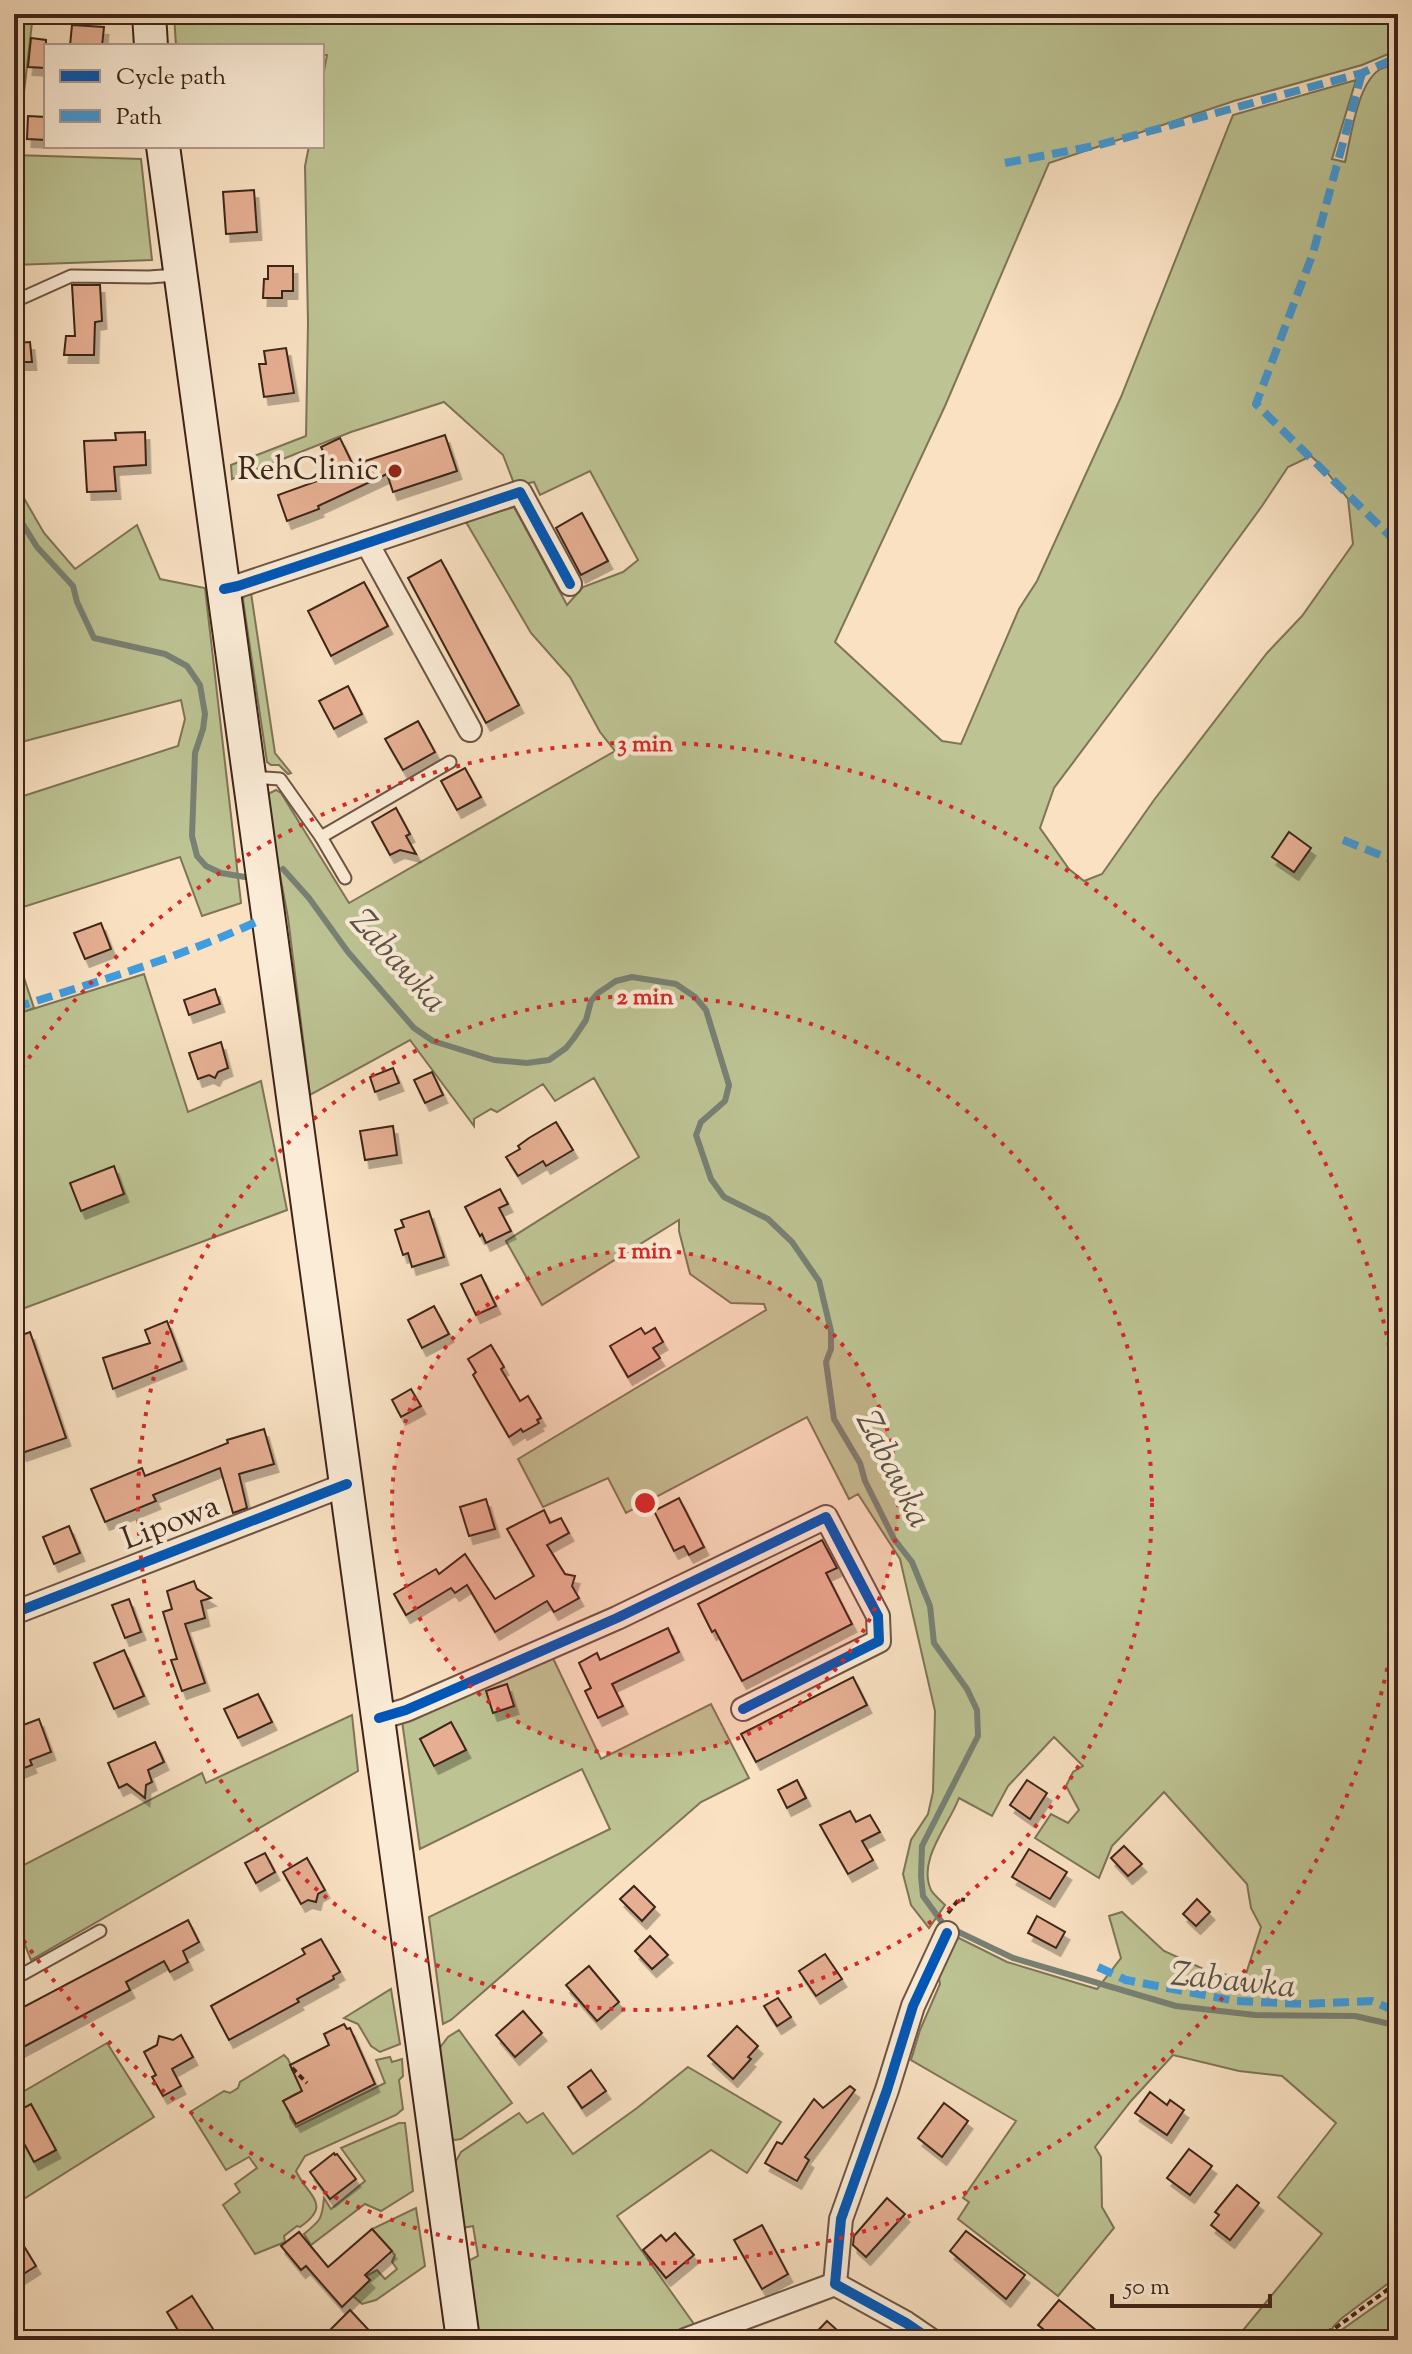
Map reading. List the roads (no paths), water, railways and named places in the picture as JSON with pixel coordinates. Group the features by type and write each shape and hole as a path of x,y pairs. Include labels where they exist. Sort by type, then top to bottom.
{"main road":[{"path":"149,14 151,44"},
{"path":"163,148 463,2340"}],"street":[{"path":"224,589 520,492 570,584"},
{"path":"367,543 470,730"},
{"name":"Lipowa","path":"14,1613 347,1484"},
{"path":"379,1718 406,1710 617,1618 826,1517 878,1616 879,1641 743,1709"},
{"path":"835,2284 841,2219 884,2101 913,2006 950,1928"},
{"path":"685,2340 835,2284 931,2340"}],"lane":[{"path":"22,298 71,276 181,275"},
{"path":"321,837 450,762"},
{"path":"250,777 280,779 321,837 345,878"},
{"path":"14,1979 100,1931"}],"waterway":[{"name":"Zabawka","path":"14,510 37,547 73,586 94,638 165,654 187,666 200,685 205,714 195,753 192,836 197,856 206,866 221,873 245,877"},
{"name":"Zabawka","path":"283,869 309,898 348,952 414,1028 433,1041 494,1060 527,1063 549,1060 574,1038 586,1020 591,1001 598,993 616,981 632,977 676,984 695,997 706,1010 729,1085 725,1101 701,1122 696,1135 711,1179 724,1197 768,1219 792,1242 819,1281 831,1331 831,1349 826,1362 834,1419 860,1463 865,1481 894,1539 912,1562 930,1606 934,1643 967,1689 977,1710 978,1736 922,1846 923,1896 944,1925 1013,1958 1176,2006 1255,2015 1355,2016 1398,2028"}],"place":[{"name":"RehClinic","path":"395,471"}]}
